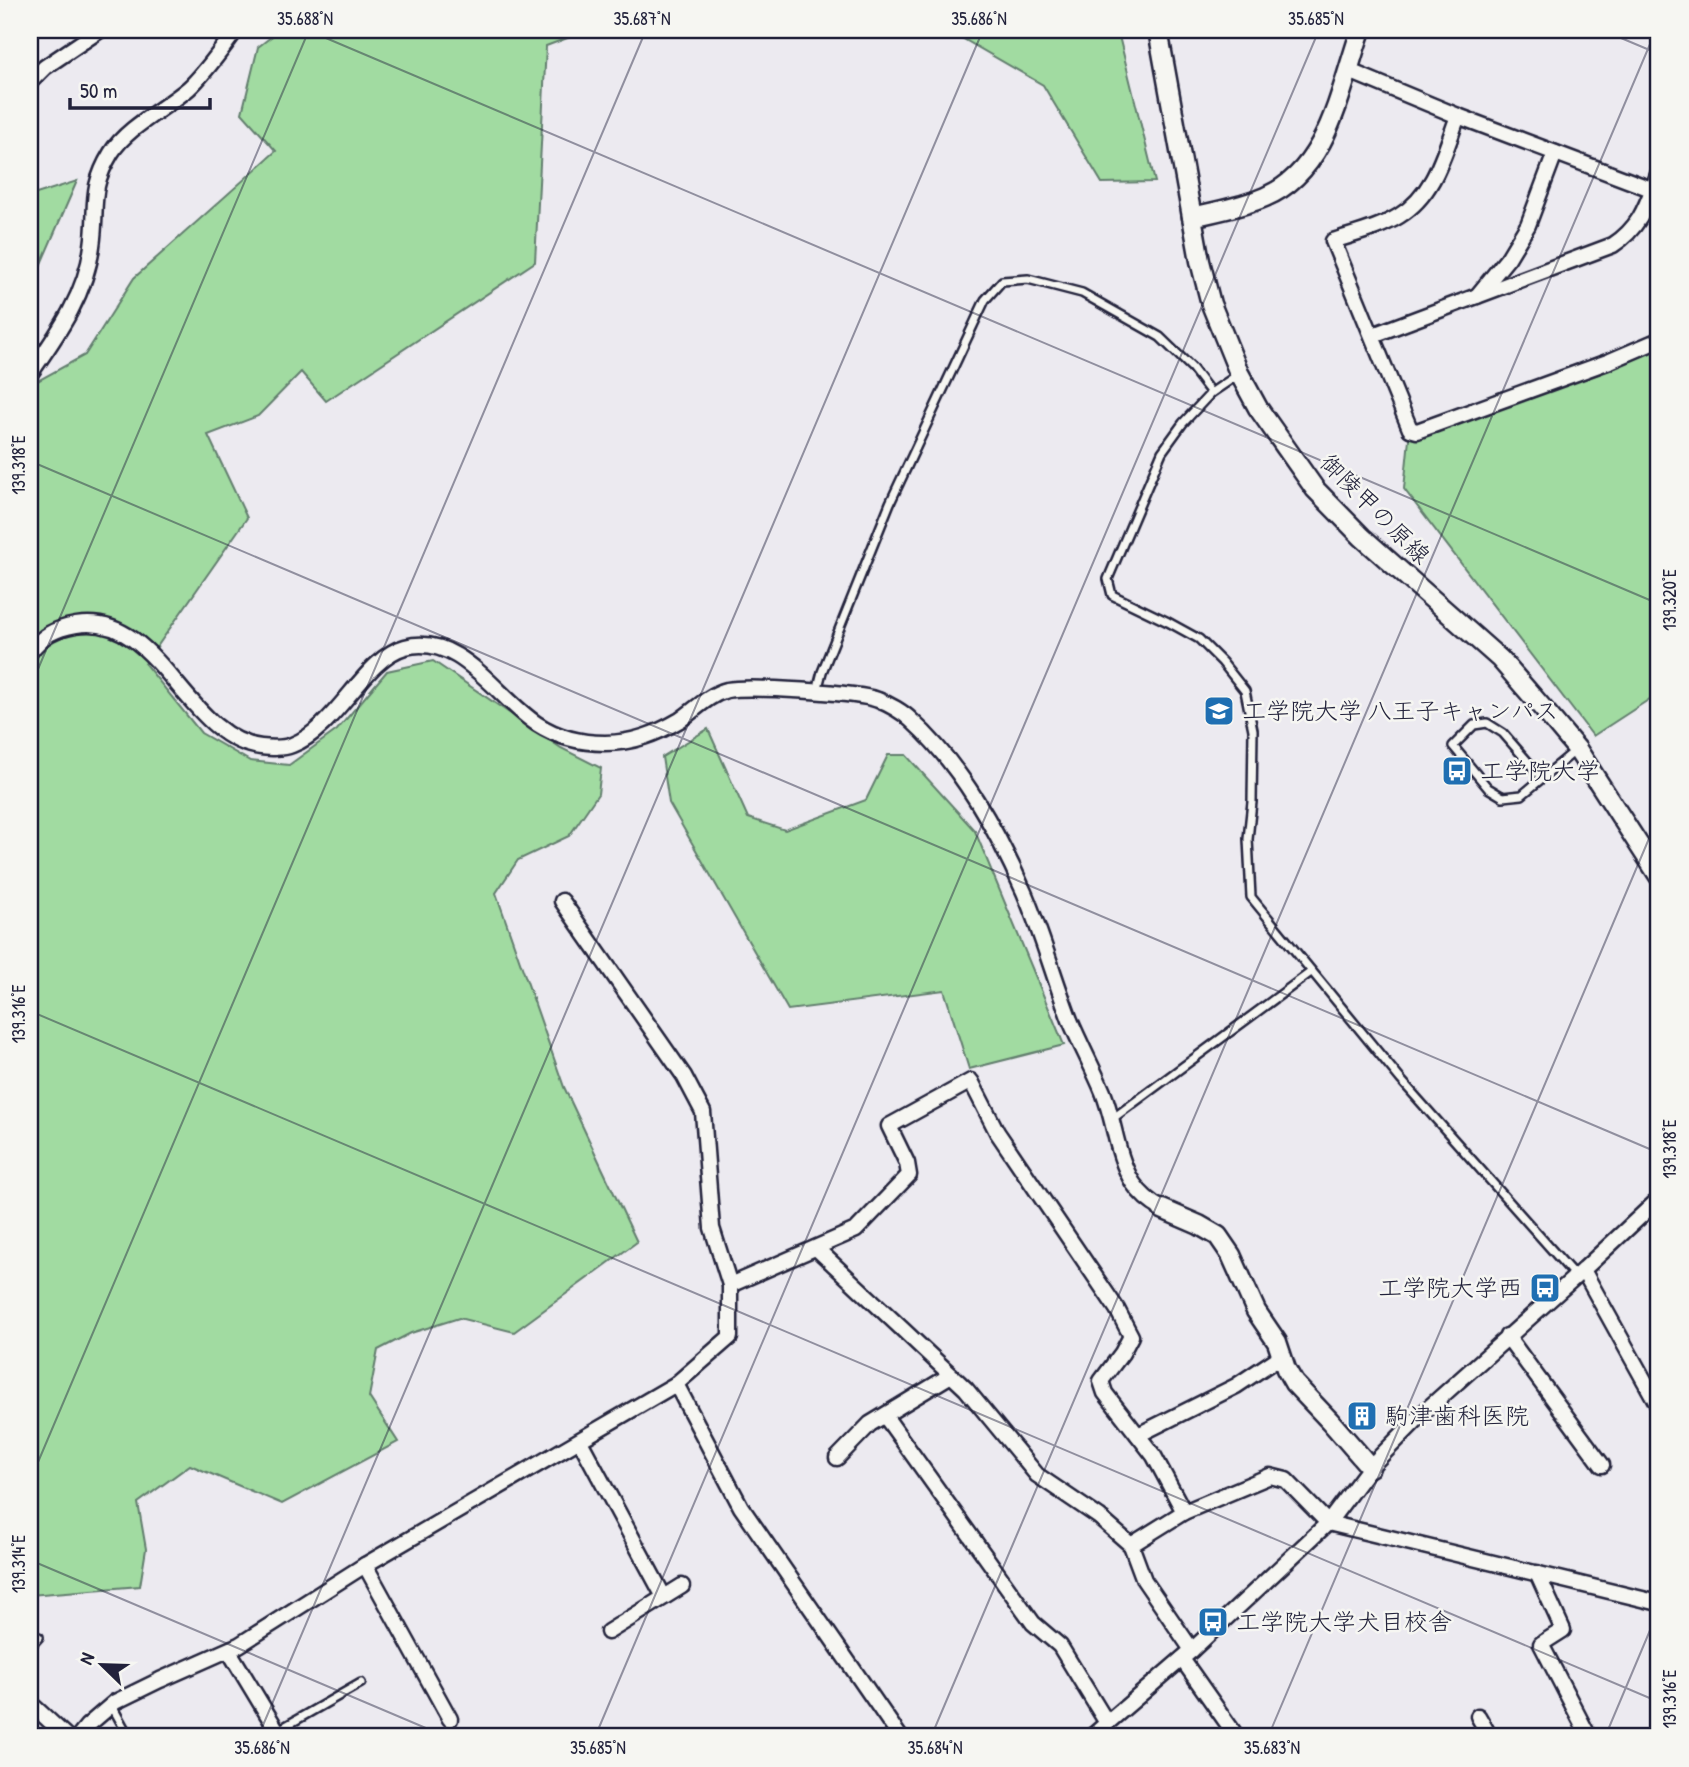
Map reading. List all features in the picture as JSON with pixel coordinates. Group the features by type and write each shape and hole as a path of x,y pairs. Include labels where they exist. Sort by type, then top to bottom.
{"street":[{"path":"30,82 45,66 100,30"},
{"path":"30,374 58,334 75,303 92,246 94,193 100,174 113,150 190,86 211,64 236,30"},
{"name":"御陵甲の原線","path":"1158,30 1192,217 1211,304 1239,373 1279,441 1315,489 1362,537 1500,659 1577,749 1659,876"},
{"path":"1192,217 1266,197 1298,176 1315,155 1324,137 1361,30"},
{"path":"1347,70 1458,116 1656,190"},
{"path":"1458,116 1432,184 1422,196 1397,218 1333,241 1410,429 1417,431 1610,361 1659,340"},
{"path":"1476,297 1508,258 1528,225 1555,153"},
{"path":"1373,335 1613,246 1628,236 1640,222 1656,190 1659,172"},
{"path":"30,652 43,636 58,628 86,624 108,626 128,636 144,649 215,725 233,738 252,746 272,748 290,746 308,737 326,722 390,654 405,647 419,645 439,647 459,657 522,713 541,726 560,736 584,742 633,741 680,720 706,699 726,690 751,689 877,699 907,716 934,741 954,768 989,821 1024,893 1071,1021 1103,1093 1122,1160 1133,1183 1148,1202 1218,1236 1231,1255 1256,1311 1277,1342 1294,1383 1370,1468"},
{"path":"78,1737 112,1705 160,1679 229,1651 365,1565 676,1384 730,1337 730,1285 712,1228 703,1112 684,1076 562,901"},
{"path":"730,1285 856,1230 909,1175 907,1163 889,1126 971,1081 997,1132 1117,1309 1131,1336 1101,1381 1105,1393 1154,1455 1184,1512"},
{"path":"1091,1737 1187,1654 1328,1523 1370,1468 1423,1412 1659,1199"},
{"path":"816,1248 966,1389 1037,1475 1099,1517 1131,1545 1144,1580 1237,1737"},
{"path":"1579,1273 1659,1407"},
{"path":"1507,1336 1602,1465"},
{"path":"1138,1435 1236,1387 1281,1356"},
{"path":"837,1458 870,1424 951,1375"},
{"path":"676,1384 741,1507 900,1737"},
{"path":"885,1416 1033,1623 1060,1646 1107,1723"},
{"path":"580,1441 664,1597"},
{"path":"1131,1545 1184,1512 1270,1476 1286,1480 1328,1523 1659,1603"},
{"path":"365,1565 450,1718"},
{"path":"1537,1573 1563,1630 1541,1644 1589,1737"},
{"path":"608,1632 682,1586"},
{"path":"229,1651 279,1734"},
{"path":"30,1703 66,1737"},
{"path":"1478,1716 1490,1737"}],"lane":[{"path":"816,693 890,503 985,300 1002,281 1028,279 1082,293 1160,337 1192,368 1211,393"},
{"path":"1239,373 1211,393 1183,423 1162,452 1108,579 1112,595 1199,639 1223,662 1245,691 1253,730 1248,849 1251,897 1401,1080 1579,1273"},
{"path":"1542,778 1503,733 1488,723 1474,725 1453,746 1488,788 1503,797 1522,795 1577,749"},
{"path":"1112,1119 1311,972"},
{"path":"30,1647 38,1637"},
{"path":"279,1734 361,1683"},
{"path":"112,1705 129,1737"}],"green space":[{"path":"280,30 589,30 546,46 535,262 326,401 301,372 258,416 208,435 247,518 145,664 201,733 250,761 289,765 337,730 387,671 433,661 561,748 601,768 598,794 569,836 518,860 496,893 564,1087 637,1242 514,1332 459,1318 411,1333 378,1350 369,1397 398,1442 282,1504 190,1465 138,1503 146,1549 140,1586 30,1595 30,385 85,355 134,278 276,151 242,113 258,47"},
{"path":"948,30 1118,32 1155,182 1102,183 1043,85"},
{"path":"77,181 30,289 30,196"},
{"path":"1659,339 1659,693 1593,736 1404,489 1410,429"},
{"path":"708,729 748,818 785,830 866,800 888,755 906,755 975,831 1064,1045 969,1069 944,990 788,1010 669,803 662,757"}],"place":[{"name":"工学院大学 八王子キャンパス","path":"1219,711"},
{"name":"工学院大学","path":"1457,771"},
{"name":"工学院大学西","path":"1545,1288"},
{"name":"駒津歯科医院","path":"1362,1416"},
{"name":"工学院大学犬目校舎","path":"1213,1622"}]}
